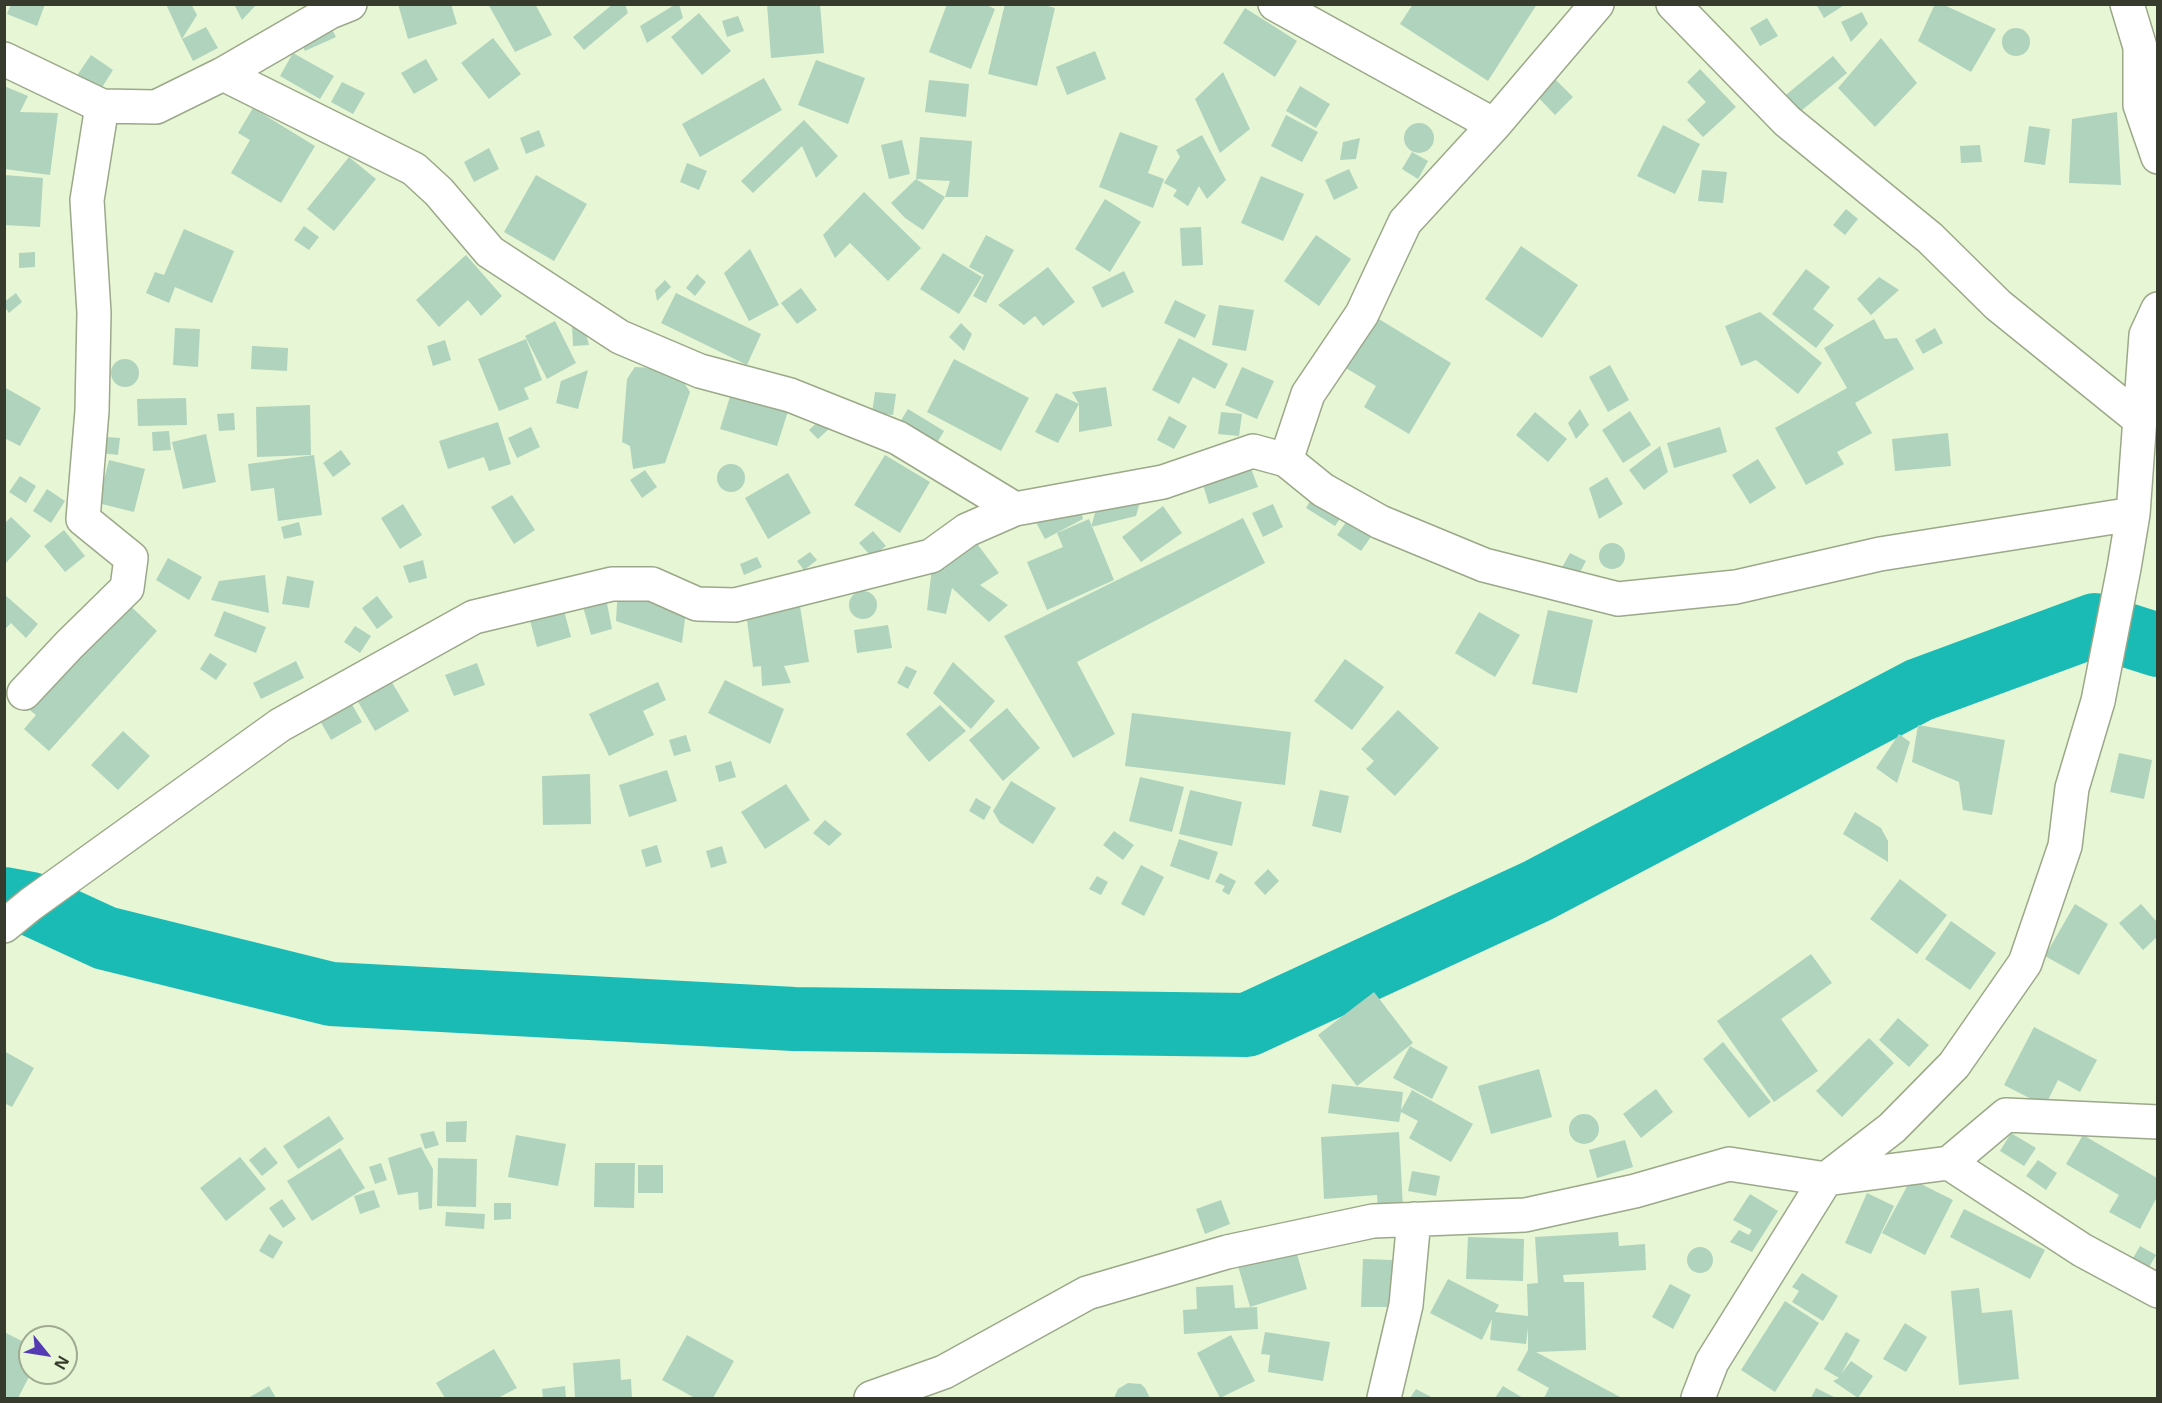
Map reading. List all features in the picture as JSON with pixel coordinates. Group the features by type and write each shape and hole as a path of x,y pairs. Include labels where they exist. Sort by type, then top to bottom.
{"street":[{"path":"1275,4 1494,125"},
{"path":"1286,460 1308,394 1362,314 1405,222 1494,125 1598,4"},
{"path":"1673,4 1787,121 1930,238 1998,305 2139,419"},
{"path":"2127,4 2140,47 2157,157"},
{"path":"4,59 102,106 156,107 223,74 336,7"},
{"path":"223,74 414,169 439,192 490,252 620,337 700,371 790,395 898,438 1015,509"},
{"path":"24,693 127,588 130,574 131,558 83,519 92,411 94,313 87,200 102,106"},
{"path":"1698,1398 1712,1362 1826,1179 1892,1128 1954,1065 2025,963 2065,846 2072,788 2098,701 2133,514 2146,335 2157,309"},
{"path":"4,926 31,904 280,725 474,617 612,584 651,584 697,604 735,605 931,556 967,530 1015,509 1163,482 1253,452 1286,460 1323,490 1380,522 1484,565 1617,599 1736,587 1880,554 2133,514"},
{"path":"871,1398 944,1372 1087,1293 1227,1252 1373,1221 1525,1215 1635,1191 1729,1164 1826,1179 1949,1163 2006,1115 2157,1122"},
{"path":"1949,1163 2082,1250 2157,1291"},
{"path":"1384,1398 1406,1305 1413,1219"}],"building":[{"path":"11,4 45,4 37,26 7,14"},
{"path":"166,4 191,4 197,15 182,39"},
{"path":"234,4 257,4 242,20"},
{"path":"398,4 451,4 457,24 408,39"},
{"path":"488,4 535,4 552,35 515,52"},
{"path":"613,4 625,4 628,13 584,50 573,37"},
{"path":"679,4 683,18 647,43 640,26"},
{"path":"767,4 820,4 824,53 771,58"},
{"path":"947,4 984,4 995,9 971,69 929,52"},
{"path":"1005,4 1041,4 1055,8 1037,86 988,74"},
{"path":"1413,4 1537,4 1488,81 1400,24"},
{"path":"1816,4 1846,4 1824,18"},
{"path":"1935,4 1942,4 1996,29 1971,72 1918,41"},
{"path":"1245,8 1297,41 1275,77 1223,43"},
{"path":"1862,12 1868,24 1851,42 1841,22"},
{"path":"699,13 731,51 702,75 671,37"},
{"path":"738,16 744,31 727,37 722,21"},
{"path":"1767,18 1778,36 1760,46 1750,28"},
{"path":"329,23 336,37 305,51 298,37"},
{"path":"206,27 218,48 193,61 182,39"},
{"path":"2016,28 2026,32 2030,42 2026,52 2016,56 2006,52 2002,42 2006,32"},
{"path":"493,38 521,74 489,99 461,63"},
{"path":"1881,38 1917,83 1875,127 1838,88"},
{"path":"1095,51 1106,79 1067,95 1056,67"},
{"path":"293,53 334,76 320,99 280,76"},
{"path":"91,55 113,70 99,92 76,77"},
{"path":"1833,56 1847,73 1795,116 1781,99"},
{"path":"426,59 438,80 414,94 401,73"},
{"path":"816,60 865,78 848,124 798,105"},
{"path":"1700,69 1736,107 1703,137 1687,120 1706,102 1687,82"},
{"path":"1223,72 1250,129 1220,153 1195,99"},
{"path":"764,78 782,110 700,157 682,124"},
{"path":"1554,78 1573,97 1555,115 1536,95"},
{"path":"929,80 969,84 966,117 925,112"},
{"path":"342,82 365,93 353,114 331,102"},
{"path":"4,86 28,96 20,112 58,113 50,175 4,169 6,128 4,128"},
{"path":"1300,86 1330,104 1316,128 1286,111"},
{"path":"253,108 315,146 281,203 231,173 250,140 238,133"},
{"path":"2117,112 2121,185 2069,183 2072,119"},
{"path":"1286,115 1318,132 1302,162 1271,146"},
{"path":"804,120 838,156 816,178 802,146 753,193 741,181"},
{"path":"1419,123 1429,128 1434,138 1429,148 1419,153 1409,148 1404,138 1409,128"},
{"path":"1663,125 1700,144 1675,194 1637,176"},
{"path":"2029,126 2050,129 2045,165 2024,162"},
{"path":"539,130 545,146 526,154 520,138"},
{"path":"1120,132 1158,146 1148,173 1164,179 1153,208 1099,187"},
{"path":"1202,135 1226,180 1207,199 1199,186 1188,206 1173,196 1177,190 1164,183 1180,157 1176,150"},
{"path":"920,137 972,141 968,197 945,197 950,181 916,179"},
{"path":"1360,138 1356,159 1340,160 1343,142"},
{"path":"902,140 910,174 889,179 881,145"},
{"path":"1980,145 1982,162 1961,163 1960,146"},
{"path":"489,148 499,169 474,182 464,162"},
{"path":"1412,152 1428,161 1418,179 1402,169"},
{"path":"349,157 376,179 334,231 307,209"},
{"path":"687,163 707,171 699,190 680,182"},
{"path":"1349,169 1358,188 1334,200 1325,180"},
{"path":"1702,170 1727,172 1723,203 1698,201"},
{"path":"4,175 43,178 40,227 4,225"},
{"path":"536,175 587,204 554,261 504,232"},
{"path":"1261,176 1304,194 1283,241 1241,223"},
{"path":"916,179 945,197 923,230 905,218 891,203"},
{"path":"864,192 921,248 888,281 850,243 835,258 823,235"},
{"path":"1105,199 1141,222 1110,272 1075,249"},
{"path":"1846,209 1858,219 1845,235 1833,225"},
{"path":"304,226 319,237 309,250 294,240"},
{"path":"1201,227 1203,265 1182,266 1180,228"},
{"path":"184,229 234,251 212,303 175,287 169,303 146,293 155,272 164,275"},
{"path":"986,235 1014,250 986,303 973,296 984,275 969,267"},
{"path":"1316,235 1351,259 1319,306 1284,281"},
{"path":"1521,246 1578,285 1542,338 1485,299"},
{"path":"750,249 779,305 749,321 724,273"},
{"path":"35,252 35,267 19,268 19,253"},
{"path":"943,253 982,277 959,314 920,289"},
{"path":"466,255 502,296 481,316 468,300 439,327 416,300"},
{"path":"1048,267 1075,302 1043,326 1035,316 1024,325 998,305"},
{"path":"1806,269 1830,287 1813,309 1834,325 1816,348 1772,314"},
{"path":"1124,271 1134,292 1102,308 1092,287"},
{"path":"697,274 706,282 695,296 686,288"},
{"path":"1879,277 1899,290 1871,315 1857,299"},
{"path":"665,280 671,287 657,301 655,290"},
{"path":"801,288 817,310 797,324 781,303"},
{"path":"16,293 22,302 9,313 4,302"},
{"path":"676,293 761,334 747,365 661,323"},
{"path":"1175,300 1206,315 1195,338 1164,323"},
{"path":"1219,305 1254,310 1246,351 1212,345"},
{"path":"1760,312 1822,363 1798,394 1756,360 1741,366 1725,326"},
{"path":"1374,316 1451,363 1409,434 1364,407 1376,386 1344,367"},
{"path":"1874,319 1885,339 1897,338 1914,369 1855,403 1872,433 1837,452 1844,464 1806,485 1775,428 1847,388 1824,348"},
{"path":"555,321 576,363 547,379 525,336"},
{"path":"961,323 972,334 964,351 949,337"},
{"path":"572,324 584,327 589,345 573,346"},
{"path":"175,328 200,329 198,367 173,365"},
{"path":"1935,328 1943,343 1923,354 1915,340"},
{"path":"1179,338 1228,364 1215,389 1193,377 1179,404 1152,390"},
{"path":"526,339 542,380 524,388 529,399 499,411 478,359"},
{"path":"445,340 451,360 433,366 427,346"},
{"path":"252,346 288,348 287,371 251,369"},
{"path":"125,359 135,363 139,373 135,383 125,387 115,383 111,373 115,363"},
{"path":"954,359 1029,398 1001,451 927,412"},
{"path":"1610,365 1629,400 1608,412 1589,377"},
{"path":"635,367 655,368 681,378 690,392 665,463 633,469 630,446 622,442 627,379"},
{"path":"1242,367 1274,381 1257,419 1225,405"},
{"path":"588,370 578,409 556,403 561,381"},
{"path":"4,387 41,408 20,446 4,438"},
{"path":"1106,387 1112,426 1079,432 1079,404 1072,392"},
{"path":"732,390 789,408 777,446 720,429"},
{"path":"875,392 896,394 893,415 872,413"},
{"path":"1056,393 1079,404 1058,443 1035,432"},
{"path":"186,398 187,425 138,426 137,399"},
{"path":"310,405 311,455 257,457 256,407"},
{"path":"908,409 944,431 935,446 898,425"},
{"path":"1580,409 1589,425 1576,439 1568,423"},
{"path":"1630,411 1651,445 1623,463 1602,430"},
{"path":"1221,412 1242,414 1239,436 1218,434"},
{"path":"1535,412 1567,439 1548,462 1516,435"},
{"path":"234,413 235,430 219,431 217,414"},
{"path":"1169,416 1187,426 1174,449 1157,440"},
{"path":"822,418 831,427 818,439 809,430"},
{"path":"498,422 511,464 489,471 484,457 448,469 439,441"},
{"path":"531,427 540,447 517,458 508,438"},
{"path":"1720,427 1727,452 1674,468 1667,443"},
{"path":"169,431 171,450 153,451 152,432"},
{"path":"1948,433 1951,466 1895,471 1892,439"},
{"path":"206,434 216,482 183,489 172,442"},
{"path":"94,436 120,438 118,455 93,452"},
{"path":"1660,446 1668,472 1644,490 1629,470"},
{"path":"341,450 351,464 333,477 323,463"},
{"path":"314,455 322,515 278,521 274,488 251,491 248,464"},
{"path":"885,455 930,482 900,533 854,505"},
{"path":"1758,459 1776,488 1750,504 1732,475"},
{"path":"109,460 145,469 134,512 98,503"},
{"path":"731,464 741,468 745,478 741,488 731,492 721,488 717,478 721,468"},
{"path":"1250,466 1258,487 1209,504 1203,485"},
{"path":"645,470 657,487 642,498 630,480"},
{"path":"788,473 811,513 768,539 745,498"},
{"path":"20,476 36,486 26,503 9,492"},
{"path":"1607,477 1623,504 1599,519 1589,488"},
{"path":"47,489 65,501 51,523 33,511"},
{"path":"512,495 535,530 514,544 491,507"},
{"path":"1142,495 1136,516 1091,527 1097,506"},
{"path":"1313,496 1343,514 1335,526 1306,508"},
{"path":"403,504 422,535 400,549 381,518"},
{"path":"1273,504 1283,527 1263,537 1252,513"},
{"path":"1163,506 1182,533 1141,562 1122,537"},
{"path":"1080,507 1083,519 1045,539 1033,517"},
{"path":"11,517 31,536 4,565 4,524"},
{"path":"1243,518 1265,563 1077,662 1115,734 1073,758 1004,636"},
{"path":"1349,518 1373,534 1361,551 1337,535"},
{"path":"1089,519 1114,580 1047,610 1027,562 1063,547 1057,533"},
{"path":"299,522 302,535 284,539 281,527"},
{"path":"64,530 85,556 65,572 44,546"},
{"path":"873,531 886,546 872,557 859,543"},
{"path":"975,541 999,573 980,585 1008,605 989,622 952,588 946,614 927,610 932,568"},
{"path":"1612,543 1621,547 1625,556 1621,565 1612,569 1603,565 1599,556 1603,547"},
{"path":"810,552 817,560 804,570 797,561"},
{"path":"1570,553 1586,561 1579,574 1559,573"},
{"path":"757,557 762,567 744,575 740,564"},
{"path":"168,558 202,577 189,600 156,580"},
{"path":"423,560 427,578 409,583 403,566"},
{"path":"265,575 269,613 211,600 219,581"},
{"path":"287,576 314,581 309,608 282,604"},
{"path":"618,587 687,602 682,643 616,621"},
{"path":"604,588 612,629 591,635 580,596"},
{"path":"863,591 873,595 877,605 873,615 863,619 853,615 849,605 853,595"},
{"path":"4,594 38,624 26,638 11,623 4,630"},
{"path":"377,596 393,617 377,629 362,608"},
{"path":"123,599 157,631 49,751 24,729 36,715 26,707"},
{"path":"799,600 809,662 784,666 791,683 762,686 761,666 753,667 746,612"},
{"path":"562,603 571,637 537,647 528,613"},
{"path":"1548,610 1593,620 1577,693 1532,684"},
{"path":"224,611 266,627 256,653 214,636"},
{"path":"1479,612 1520,635 1495,677 1455,653"},
{"path":"888,625 892,648 857,653 854,630"},
{"path":"355,626 371,636 360,653 344,642"},
{"path":"210,653 227,664 216,680 200,669"},
{"path":"1345,659 1384,687 1352,730 1314,701"},
{"path":"296,661 304,678 261,699 253,683"},
{"path":"953,662 995,701 971,729 933,693"},
{"path":"477,663 485,685 454,696 445,675"},
{"path":"906,666 917,671 908,689 897,683"},
{"path":"384,669 409,711 375,731 350,688"},
{"path":"725,680 784,709 770,744 708,713"},
{"path":"658,682 666,700 643,711 654,735 609,756 589,714"},
{"path":"346,694 362,722 331,740 315,712"},
{"path":"940,705 966,731 929,762 906,734"},
{"path":"1007,708 1040,748 1003,781 969,740"},
{"path":"1398,710 1439,748 1395,796 1366,769 1374,761 1361,749"},
{"path":"1132,713 1291,732 1285,785 1125,766"},
{"path":"1918,725 2005,740 1992,815 1963,810 1959,782 1912,762"},
{"path":"123,731 150,756 118,790 91,765"},
{"path":"1899,734 1910,742 1897,783 1876,768"},
{"path":"686,735 691,751 674,756 669,740"},
{"path":"2119,753 2152,760 2144,799 2110,792"},
{"path":"731,761 736,777 719,782 715,766"},
{"path":"667,770 677,801 629,817 619,785"},
{"path":"590,774 591,824 543,825 542,776"},
{"path":"1140,777 1184,787 1172,832 1129,821"},
{"path":"1011,781 1056,808 1033,844 1000,823 993,811"},
{"path":"786,784 810,820 765,849 741,812"},
{"path":"1190,790 1242,802 1232,846 1179,834"},
{"path":"1320,790 1349,796 1341,833 1312,826"},
{"path":"976,798 991,807 984,820 969,811"},
{"path":"1855,812 1881,828 1888,841 1888,862 1843,834"},
{"path":"825,820 842,834 829,846 813,833"},
{"path":"1114,831 1134,845 1123,860 1103,845"},
{"path":"1179,839 1218,852 1209,880 1170,866"},
{"path":"657,845 662,862 646,867 641,850"},
{"path":"722,846 727,863 711,868 706,851"},
{"path":"1141,865 1164,877 1144,916 1121,904"},
{"path":"1268,869 1279,881 1265,895 1254,883"},
{"path":"1220,873 1236,881 1229,895 1222,891 1225,886 1215,882"},
{"path":"1097,876 1108,882 1101,895 1089,889"},
{"path":"1900,879 1947,915 1917,954 1870,919"},
{"path":"2075,904 2108,924 2079,975 2045,956"},
{"path":"2141,904 2157,922 2157,937 2143,950 2119,923"},
{"path":"1951,921 1996,953 1970,990 1925,959"},
{"path":"1811,954 1832,983 1781,1019 1818,1071 1774,1102 1717,1021"},
{"path":"1374,992 1413,1043 1357,1086 1318,1035"},
{"path":"1898,1018 1929,1045 1909,1067 1879,1040"},
{"path":"2034,1027 2097,1060 2080,1092 2058,1080 2045,1106 2004,1085"},
{"path":"1869,1038 1894,1063 1842,1117 1816,1091"},
{"path":"1723,1042 1771,1102 1749,1118 1703,1059"},
{"path":"1410,1046 1448,1067 1432,1099 1393,1078"},
{"path":"4,1051 34,1068 12,1107 4,1103"},
{"path":"1539,1069 1552,1117 1491,1134 1478,1086"},
{"path":"1332,1084 1403,1092 1401,1110 1412,1090 1473,1124 1451,1162 1409,1138 1418,1121 1401,1112 1399,1122 1328,1113"},
{"path":"1656,1089 1673,1112 1641,1138 1623,1114"},
{"path":"1584,1114 1590,1115 1598,1123 1598,1135 1590,1143 1584,1144 1578,1143 1570,1135 1569,1129 1570,1123 1578,1115"},
{"path":"329,1116 344,1139 298,1169 283,1146"},
{"path":"467,1121 466,1142 446,1142 446,1122"},
{"path":"434,1131 439,1145 425,1149 420,1134"},
{"path":"1399,1132 1403,1209 1378,1210 1377,1195 1324,1199 1321,1137"},
{"path":"2011,1133 2036,1148 2024,1166 2000,1151"},
{"path":"516,1135 566,1144 558,1186 508,1177"},
{"path":"2083,1135 2157,1178 2157,1197 2140,1229 2109,1212 2119,1195 2066,1164"},
{"path":"1625,1140 1633,1167 1597,1178 1589,1150"},
{"path":"265,1147 278,1163 262,1176 249,1160"},
{"path":"421,1147 433,1169 432,1208 419,1210 418,1192 398,1195 388,1158"},
{"path":"340,1148 365,1188 312,1221 287,1181"},
{"path":"240,1157 266,1189 226,1221 200,1188"},
{"path":"438,1158 477,1159 476,1207 437,1206"},
{"path":"2038,1160 2057,1173 2046,1190 2026,1176"},
{"path":"381,1163 387,1180 375,1184 369,1167"},
{"path":"595,1163 635,1163 634,1208 594,1207"},
{"path":"638,1165 663,1165 663,1193 638,1193"},
{"path":"1412,1171 1440,1176 1436,1196 1408,1191"},
{"path":"1911,1179 1953,1200 1925,1255 1882,1233"},
{"path":"374,1190 380,1207 360,1214 354,1196"},
{"path":"1867,1193 1894,1206 1871,1254 1845,1243"},
{"path":"1750,1194 1778,1211 1752,1252 1730,1242 1739,1230 1749,1235 1752,1230 1733,1220"},
{"path":"282,1199 296,1219 283,1228 269,1208"},
{"path":"1221,1200 1230,1224 1205,1234 1196,1209"},
{"path":"494,1203 511,1203 511,1219 494,1220"},
{"path":"1964,1209 2045,1250 2030,1279 1950,1237"},
{"path":"446,1212 485,1214 484,1229 445,1226"},
{"path":"1618,1232 1619,1246 1645,1244 1646,1270 1563,1275 1564,1282 1584,1282 1586,1350 1536,1352 1622,1398 1544,1398 1549,1388 1517,1370 1528,1350 1528,1328 1526,1344 1490,1340 1492,1319 1482,1340 1430,1313 1448,1279 1499,1305 1495,1312 1528,1316 1527,1284 1538,1283 1535,1237"},
{"path":"269,1234 283,1242 273,1259 259,1251"},
{"path":"1468,1237 1524,1239 1523,1281 1466,1279"},
{"path":"2140,1246 2156,1255 2148,1269 2132,1260"},
{"path":"1295,1247 1307,1289 1250,1307 1238,1266"},
{"path":"1700,1247 1709,1251 1713,1260 1709,1269 1700,1273 1691,1269 1687,1260 1691,1251"},
{"path":"1363,1259 1393,1260 1392,1307 1361,1307"},
{"path":"1802,1273 1838,1296 1823,1321 1792,1302 1799,1291 1792,1287"},
{"path":"1670,1284 1691,1295 1673,1329 1652,1317"},
{"path":"1233,1285 1235,1308 1257,1307 1258,1329 1184,1334 1183,1310 1197,1309 1196,1287"},
{"path":"1979,1288 1982,1313 2012,1310 2019,1379 1959,1385 1951,1291"},
{"path":"1785,1301 1819,1323 1775,1392 1741,1370"},
{"path":"1905,1323 1927,1337 1906,1372 1883,1359"},
{"path":"4,1332 18,1339 18,1385 25,1385 18,1398 4,1396"},
{"path":"1265,1332 1330,1342 1323,1381 1268,1372 1270,1355 1261,1354"},
{"path":"1846,1332 1860,1340 1841,1374 1851,1361 1873,1376 1858,1398 1833,1381 1839,1378 1824,1369"},
{"path":"687,1335 734,1361 713,1398 695,1398 662,1380"},
{"path":"1231,1335 1255,1381 1220,1398 1197,1353"},
{"path":"494,1349 517,1388 498,1398 445,1398 436,1383"},
{"path":"620,1359 621,1380 631,1379 632,1398 575,1398 573,1363"},
{"path":"1128,1383 1141,1384 1150,1398 1114,1398 1118,1389"},
{"path":"269,1386 276,1398 248,1398"},
{"path":"565,1386 566,1398 543,1398 542,1389"},
{"path":"1503,1386 1523,1398 1495,1398"},
{"path":"1816,1388 1836,1398 1811,1398"},
{"path":"1416,1389 1433,1398 1410,1398"}],"waterway":[{"path":"4,899 31,904 105,938 331,994 794,1019 1247,1025 1537,891 1919,690 2095,625 2158,645"}]}
